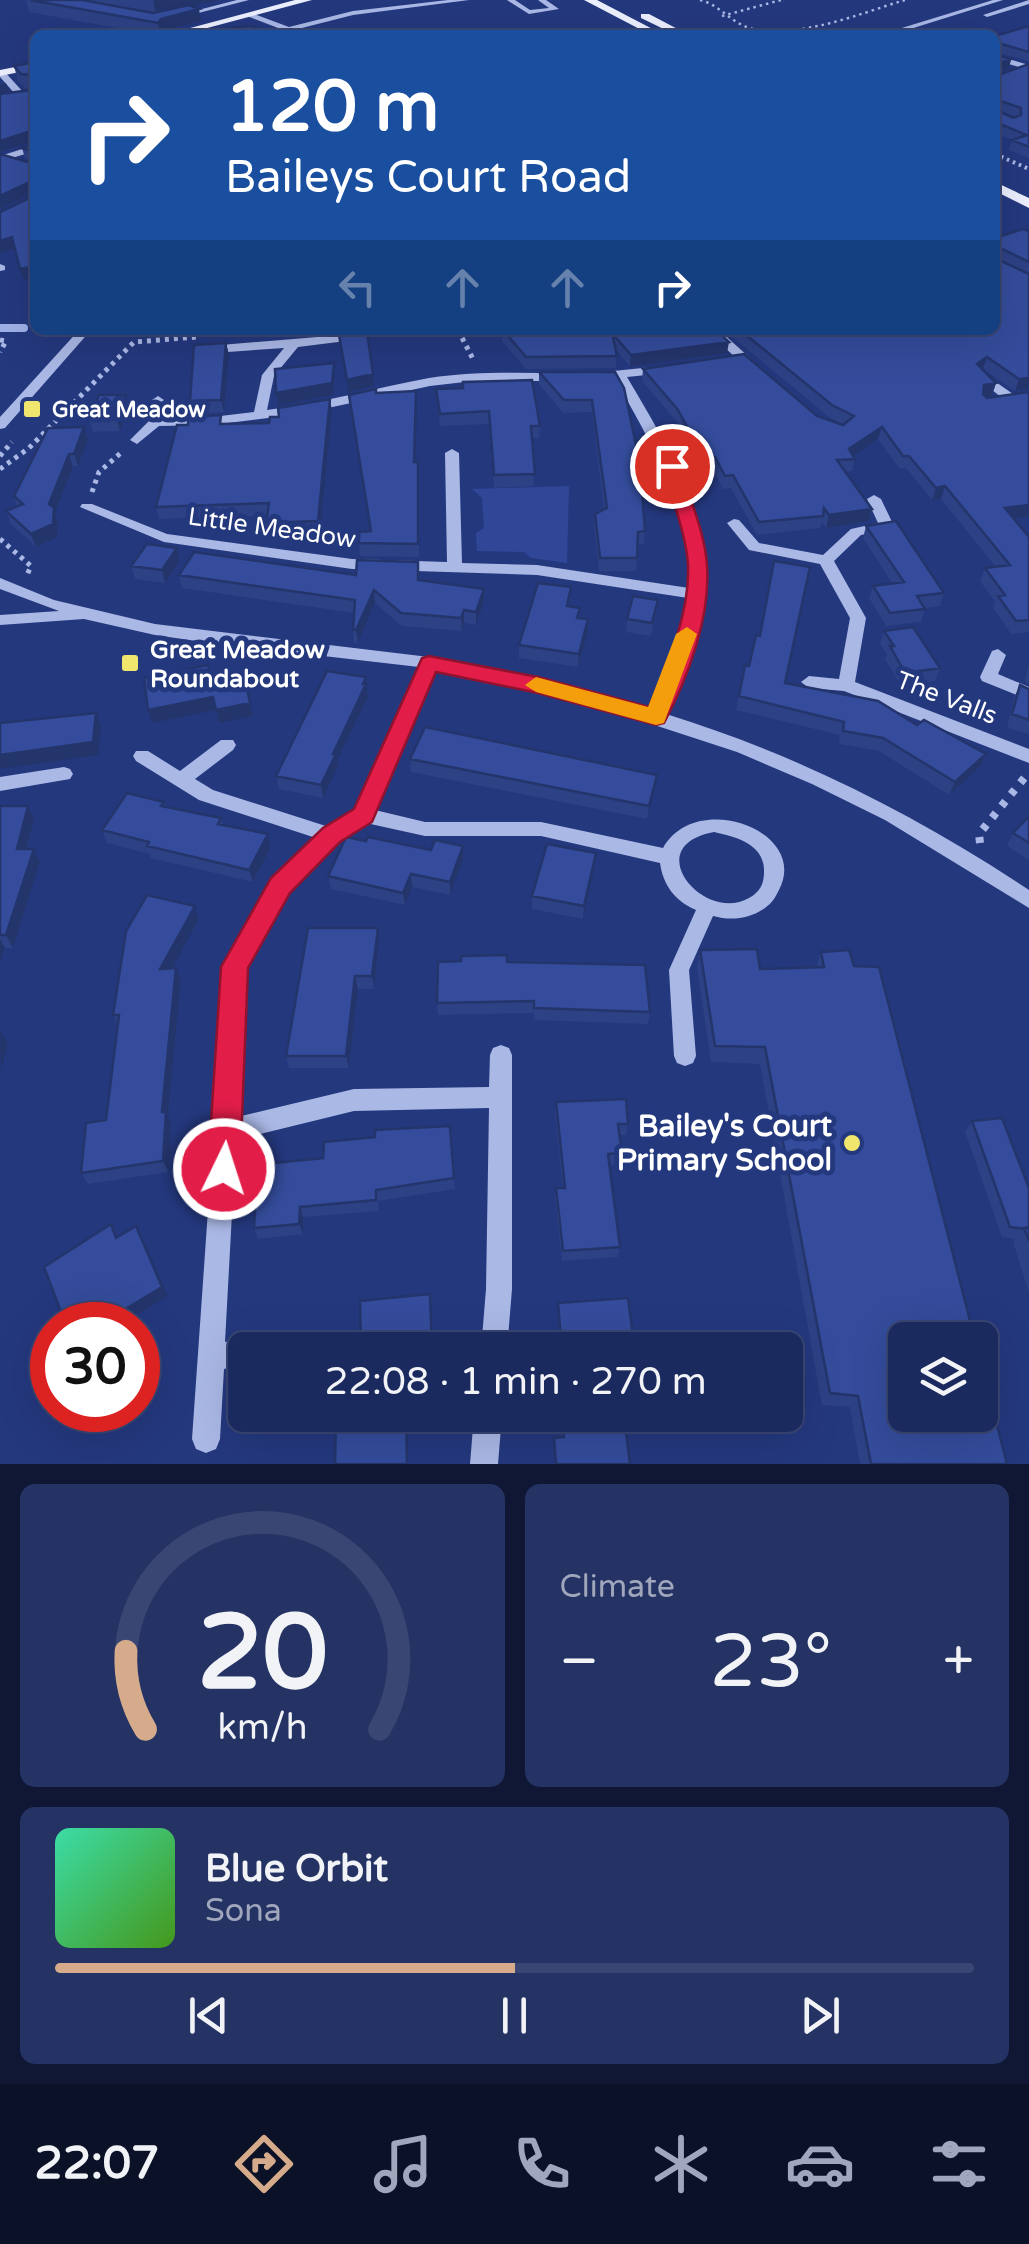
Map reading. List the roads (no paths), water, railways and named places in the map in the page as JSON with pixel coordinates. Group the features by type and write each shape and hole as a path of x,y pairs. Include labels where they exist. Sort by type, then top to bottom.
{"main road":[{"path":"190,30 307,0"},
{"path":"589,0 649,30"},
{"path":"614,0 674,30"},
{"path":"1,73 30,67"},
{"path":"1000,172 1029,186"},
{"path":"1000,189 1029,204"}],"street":[{"path":"166,19 246,0"},
{"path":"298,30 353,14 466,0"},
{"path":"510,0 529,12 556,9 541,0"},
{"path":"899,30 1000,0"},
{"path":"937,30 1029,2"},
{"path":"248,16 286,30"},
{"path":"330,30 348,24"},
{"path":"1000,59 1029,69"},
{"path":"1006,74 1029,69"},
{"path":"1,73 30,95"},
{"path":"0,100 30,96"},
{"path":"1,157 30,149"},
{"path":"1,157 30,166"},
{"path":"0,425 81,335"},
{"path":"717,335 768,380"},
{"path":"211,343 294,344 342,339"},
{"path":"260,415 268,374 294,344"},
{"path":"724,361 742,359"},
{"path":"155,422 260,415 473,377 620,376 672,369"},
{"path":"620,376 672,466 698,560 697,594 679,662 656,717"},
{"path":"983,377 1008,397"},
{"path":"987,403 1029,396"},
{"path":"137,440 155,422 158,400"},
{"path":"452,454 455,569"},
{"path":"826,560 856,532 887,526 874,499"},
{"name":"Little Meadow","path":"88,507 164,538 352,564 536,570 697,594"},
{"path":"734,523 754,547 826,560"},
{"path":"826,560 858,618 846,684"},
{"path":"0,583 84,614 193,634 429,664 538,685 656,717 813,777 878,807 985,868 1029,900"},
{"path":"0,620 84,614"},
{"name":"The Valls","path":"998,655 988,677 1029,694"},
{"path":"206,1438 235,967 280,885 332,835 364,815 429,664"},
{"name":"The Valls","path":"809,682 846,684 1029,756"},
{"path":"181,780 227,745"},
{"path":"142,756 206,795 332,835"},
{"path":"0,784 64,774"},
{"path":"364,815 425,829 542,829 669,857"},
{"path":"714,824 748,832 772,853 777,881 770,894 743,910 707,907 677,886 669,857 684,834 714,824"},
{"path":"685,1056 678,970 707,907"},
{"path":"495,1332 501,1055"},
{"path":"226,1131 354,1100 498,1097"},
{"path":"212,1358 228,1355"},
{"path":"484,1464 487,1432"}],"waterway":[{"path":"0,328 24,328"}],"place":[{"name":"Great Meadow","path":"32,409"},
{"name":"Great Meadow Roundabout","path":"130,663"},
{"name":"Bailey's Court Primary School","path":"852,1143"}]}
